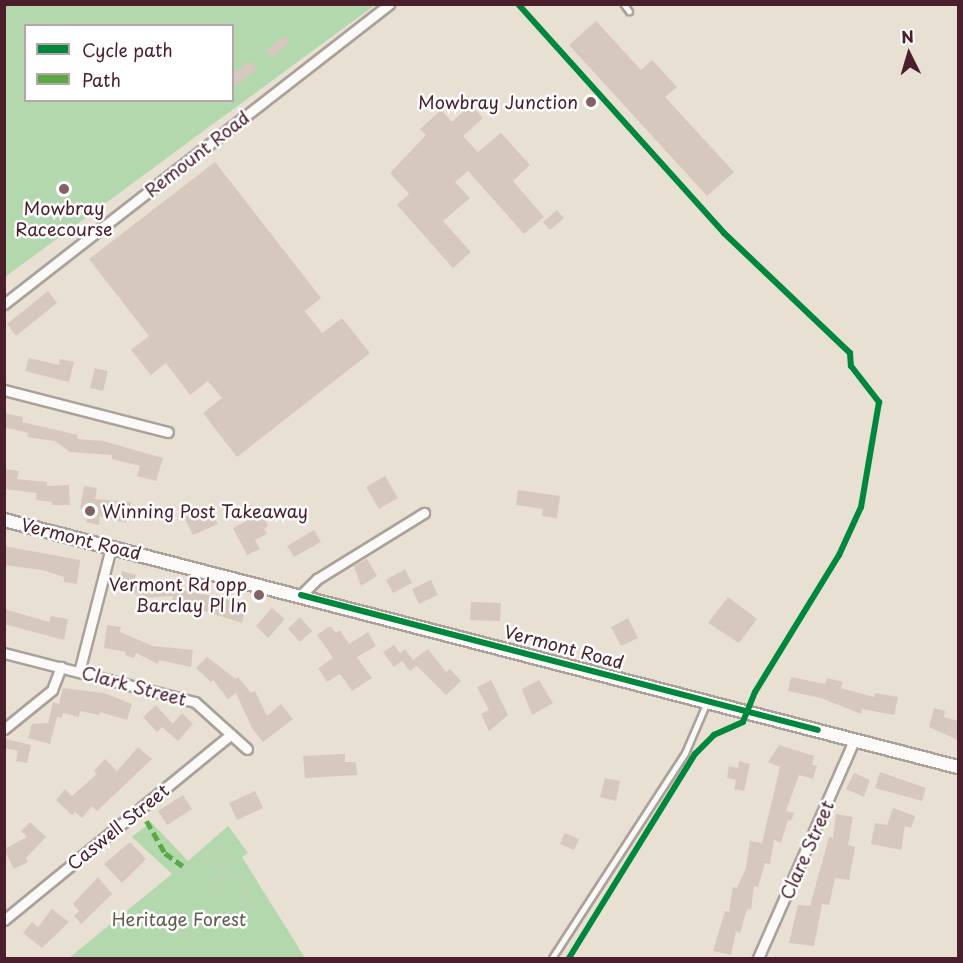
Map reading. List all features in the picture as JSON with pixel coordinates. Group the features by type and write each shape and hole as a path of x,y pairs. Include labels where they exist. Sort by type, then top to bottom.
{"street":[{"name":"Remount Road","path":"4,304 389,4"},
{"path":"4,390 168,432"},
{"path":"301,595 317,579 424,513"},
{"name":"Vermont Road","path":"4,520 301,595 958,767"},
{"path":"79,672 111,547"},
{"name":"Clark Street","path":"4,653 195,702 247,749"},
{"path":"4,729 51,690 61,667"},
{"name":"Caswell Street","path":"4,920 231,734"},
{"name":"Clare Street","path":"758,958 854,740"}],"lane":[{"path":"624,4 630,11"},
{"path":"552,958 685,753 708,701"}],"path":[{"path":"205,864 207,854 230,855 241,851"},
{"path":"218,854 219,863 234,873 244,876 242,884 246,912 255,900"},
{"path":"209,892 220,882 230,855"},
{"path":"183,866 194,868 219,863"},
{"path":"234,873 234,881 242,884"}],"green space":[{"name":"Mowbray Racecourse","path":"5,5 375,5 5,277"},
{"name":"Heritage Forest","path":"151,822 188,861 228,826 248,853 242,857 305,958 69,958 172,874 132,837"}],"building":[{"path":"596,21 641,70 652,60 677,87 665,97 734,172 707,196 569,45"},
{"path":"284,36 290,42 272,57 266,50"},
{"path":"251,61 257,70 234,86 234,73"},
{"path":"471,105 483,118 463,136 478,152 501,133 530,165 513,181 544,217 524,234 468,171 455,182 470,198 443,221 471,252 453,268 397,205 409,194 390,173 426,135 420,129 441,110 452,122"},
{"path":"215,162 321,298 305,311 322,333 342,318 370,353 237,457 203,413 222,398 208,381 190,395 166,363 151,375 131,350 149,336 89,259"},
{"path":"557,210 564,218 550,230 543,222"},
{"path":"48,291 57,303 16,336 7,324"},
{"path":"29,358 59,365 60,359 74,362 69,382 25,371"},
{"path":"95,368 108,371 103,391 90,388"},
{"path":"4,413 23,417 22,422 78,435 77,439 103,441 163,458 156,481 137,476 140,466 112,459 112,455 70,452 55,441 27,437 28,433 4,427"},
{"path":"4,469 19,471 17,479 47,482 47,486 69,485 70,505 52,505 52,502 36,500 37,493 5,489"},
{"path":"385,476 398,498 379,509 366,487"},
{"path":"84,486 97,488 95,499 131,502 126,523 100,516 99,525 86,522 88,511 80,509"},
{"path":"518,490 560,496 557,518 542,516 543,509 516,505"},
{"path":"200,510 203,517 212,513 218,524 193,535 184,517"},
{"path":"262,513 268,526 264,529 267,534 255,540 260,549 247,555 233,528"},
{"path":"314,530 321,542 294,557 287,546"},
{"path":"4,546 80,560 77,584 64,582 64,577 42,570 4,565"},
{"path":"367,559 377,576 361,586 354,566"},
{"path":"405,569 412,583 393,593 386,580"},
{"path":"122,571 136,575 134,581 161,580 161,585 247,604 242,623 184,605 184,610 171,609 173,596 137,598 137,594 117,590"},
{"path":"431,580 438,595 419,604 412,589"},
{"path":"728,597 757,619 739,643 708,623"},
{"path":"471,602 501,603 500,621 470,620"},
{"path":"272,608 285,619 268,638 256,626"},
{"path":"4,609 49,622 51,616 68,619 64,640 4,624"},
{"path":"300,617 312,631 300,642 288,629"},
{"path":"628,618 638,638 621,646 611,627"},
{"path":"107,625 121,627 120,632 153,646 193,650 191,667 159,660 158,664 136,653 134,658 125,655 126,652 104,648"},
{"path":"330,626 336,633 340,630 349,644 368,632 376,646 357,657 372,678 352,691 340,674 327,682 318,668 333,658 317,635"},
{"path":"394,645 400,653 405,649 413,660 428,649 446,672 450,669 461,681 446,695 417,666 410,671 402,661 394,667 383,652"},
{"path":"207,657 236,679 238,677 251,693 255,691 267,716 281,704 293,719 263,742 252,728 236,693 228,699 213,680 211,682 196,668"},
{"path":"791,677 825,684 827,678 843,682 841,688 874,697 875,693 898,697 894,715 862,709 861,714 821,698 788,691"},
{"path":"491,680 508,715 489,731 481,714 489,710 477,687"},
{"path":"539,680 553,703 532,715 522,689"},
{"path":"63,688 104,693 132,704 127,720 100,712 99,715 80,711 79,717 63,713 62,718 57,717 50,744 28,738 32,724 48,723 53,702 59,704"},
{"path":"156,705 173,724 182,713 193,724 178,741 162,727 157,732 143,717"},
{"path":"934,708 945,711 944,717 958,721 958,740 929,727"},
{"path":"6,739 31,745 27,763 16,761 18,751 4,748"},
{"path":"779,745 814,756 812,765 817,766 813,779 799,775 786,811 794,813 791,821 788,820 781,843 774,840 770,864 765,863 758,887 754,886 751,910 747,909 740,933 736,931 731,955 713,951 725,911 729,912 733,887 737,888 746,868 750,841 762,843 780,767 768,762"},
{"path":"138,747 152,759 97,811 92,806 82,818 75,812 72,815 56,800 65,789 72,796 97,774 94,771 105,759 117,771"},
{"path":"345,754 345,762 356,762 357,775 305,778 303,756"},
{"path":"739,761 750,764 744,791 734,789 736,780 727,778 729,766 738,768"},
{"path":"880,772 926,788 922,801 875,788"},
{"path":"854,773 870,780 864,797 846,789"},
{"path":"605,778 620,781 616,801 600,797"},
{"path":"255,791 263,808 237,820 229,803"},
{"path":"183,795 192,809 167,825 158,811"},
{"path":"893,808 915,816 911,828 905,826 901,850 871,844 875,823 887,825"},
{"path":"836,814 853,817 848,845 855,847 849,880 835,878 829,905 822,904 814,946 789,943 798,905 810,906 829,837 833,838"},
{"path":"30,822 46,837 26,858 28,862 14,869 4,849 27,837 21,831"},
{"path":"565,833 579,839 574,850 560,844"},
{"path":"130,842 146,859 122,883 104,864"},
{"path":"98,877 112,894 81,924 74,916 79,911 73,904"},
{"path":"52,909 69,922 42,948 23,933 32,922 38,927"}],"marked path":[{"path":"140,809 165,853 183,866"}],"cycle path":[{"path":"518,4 724,233 850,353 851,366 879,402 861,507 839,555 755,692 743,722 714,735 695,754 569,958"},
{"path":"301,595 818,730"}],"place":[{"name":"Mowbray Junction","path":"591,102"},
{"name":"Mowbray Racecourse","path":"64,189"},
{"name":"Winning Post Takeaway","path":"90,511"},
{"name":"Vermont Rd opp Barclay Pl In","path":"259,595"}]}
